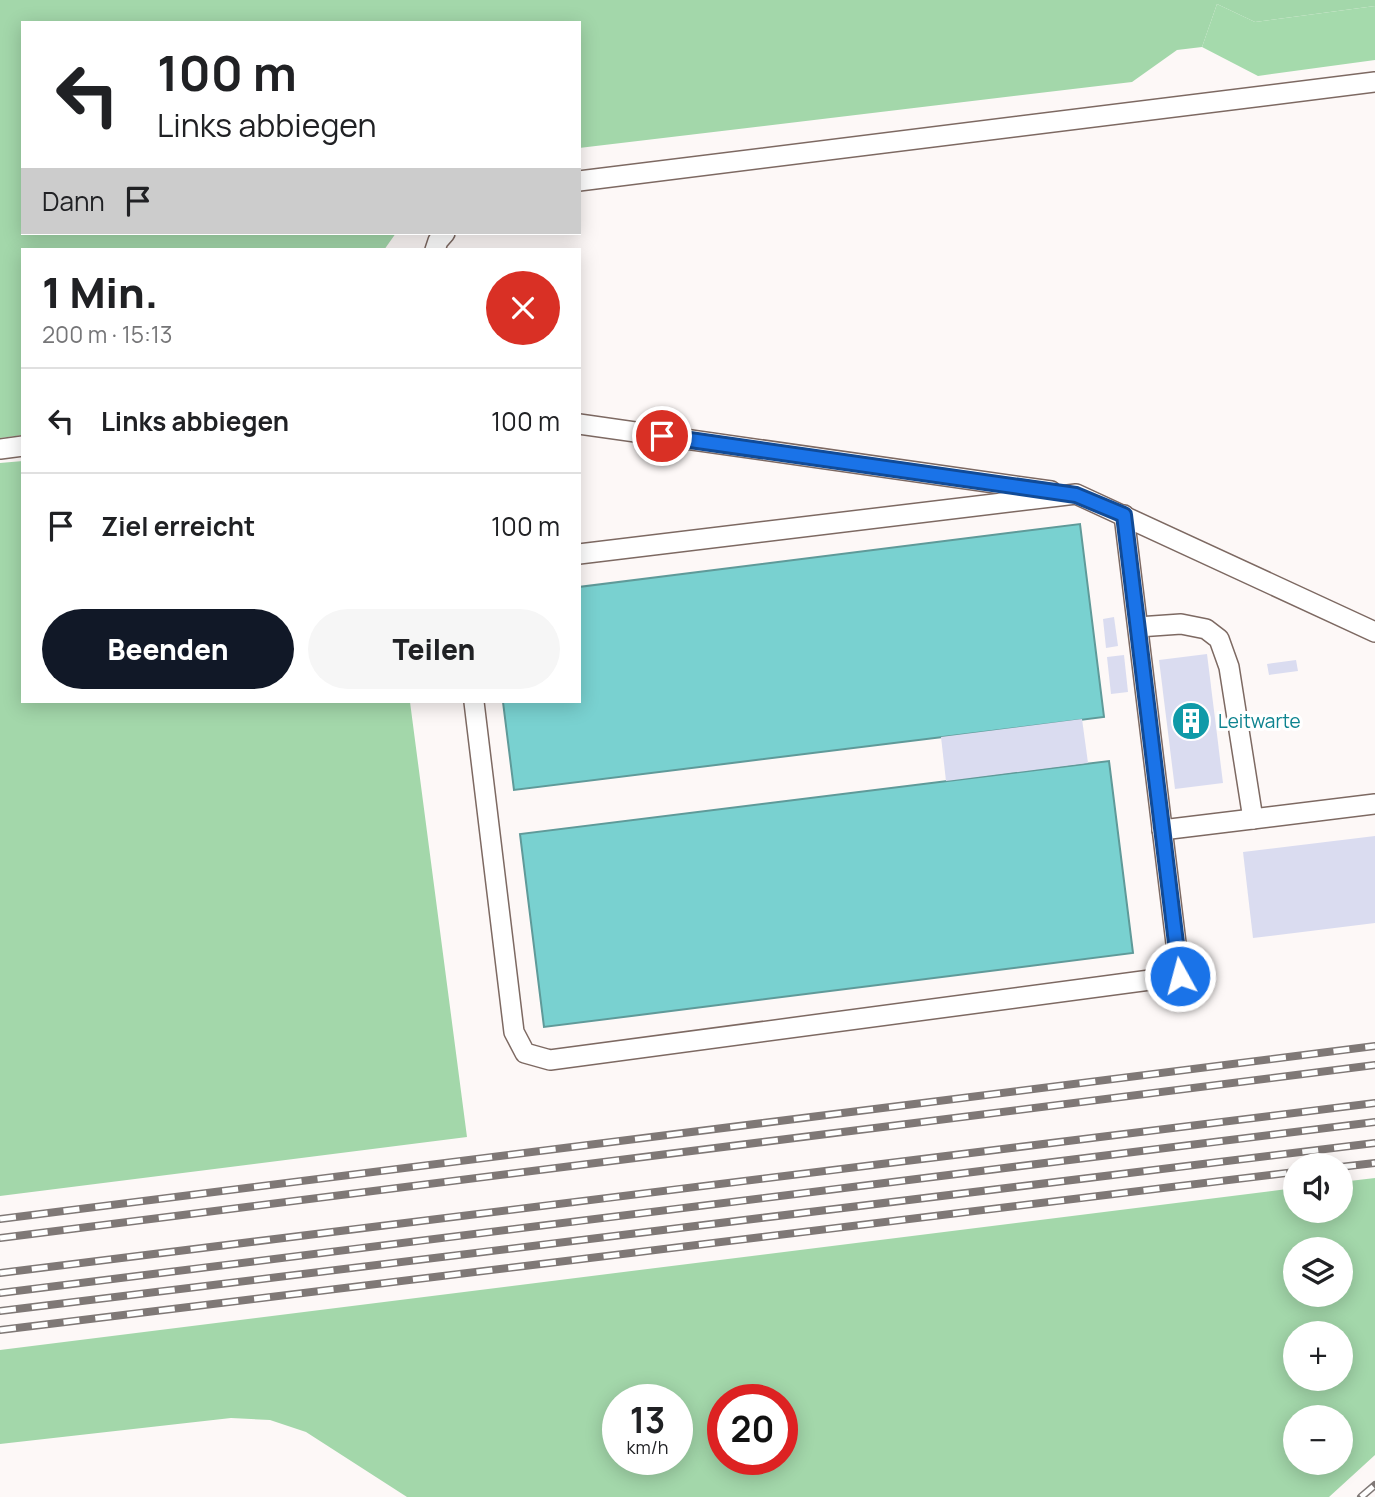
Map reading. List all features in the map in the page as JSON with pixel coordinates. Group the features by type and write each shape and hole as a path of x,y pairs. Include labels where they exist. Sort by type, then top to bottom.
{"lane":[{"path":"581,180 1375,82"},
{"path":"581,424 1076,495 1375,632"},
{"path":"0,449 21,446"},
{"path":"581,554 1076,495"},
{"path":"474,703 514,1032 525,1053 550,1060 1180,976 1124,515"},
{"path":"1138,627 1181,624 1206,629 1219,639 1229,667 1253,819"},
{"path":"1162,830 1375,804"}],"green space":[{"path":"0,0 1375,0 1375,6 1255,22 1217,4 1202,47 1177,50 1132,82 581,148 581,21 21,21 21,235 395,235 385,248 21,248 21,435 0,438"},
{"path":"1217,4 1255,22 1375,6 1375,60 1258,76 1202,47"},
{"path":"21,461 21,703 410,703 467,1137 0,1196 0,463"},
{"path":"1375,1178 1375,1455 1329,1497 407,1497 306,1432 270,1420 231,1418 0,1444 0,1350 1283,1190 1283,1223 1353,1223 1353,1181"}],"water":[{"path":"1080,524 1104,717 514,790 503,703 581,703 581,587"},
{"path":"1109,761 1133,953 544,1027 520,834"}],"building":[{"path":"1114,617 1118,646 1106,648 1103,619"},
{"name":"Leitwarte","path":"1207,654 1223,783 1175,789 1159,660"},
{"path":"1124,655 1128,692 1111,694 1107,657"},
{"path":"1296,660 1298,671 1269,675 1267,664"},
{"path":"1082,719 1088,763 946,781 941,737"},
{"path":"1375,836 1375,923 1253,938 1243,852"}],"railway":[{"path":"0,1219 1375,1046"},
{"path":"0,1238 1375,1065"},
{"path":"0,1273 1375,1103"},
{"path":"0,1293 1375,1122"},
{"path":"0,1311 1375,1143"},
{"path":"1353,1166 1375,1163"},
{"path":"0,1330 1283,1173"},
{"path":"1361,1497 1375,1485"}],"place":[{"name":"Leitwarte","path":"1191,721"}],"route":[{"path":"662,436 1076,495 1124,515 1180,976"}]}
